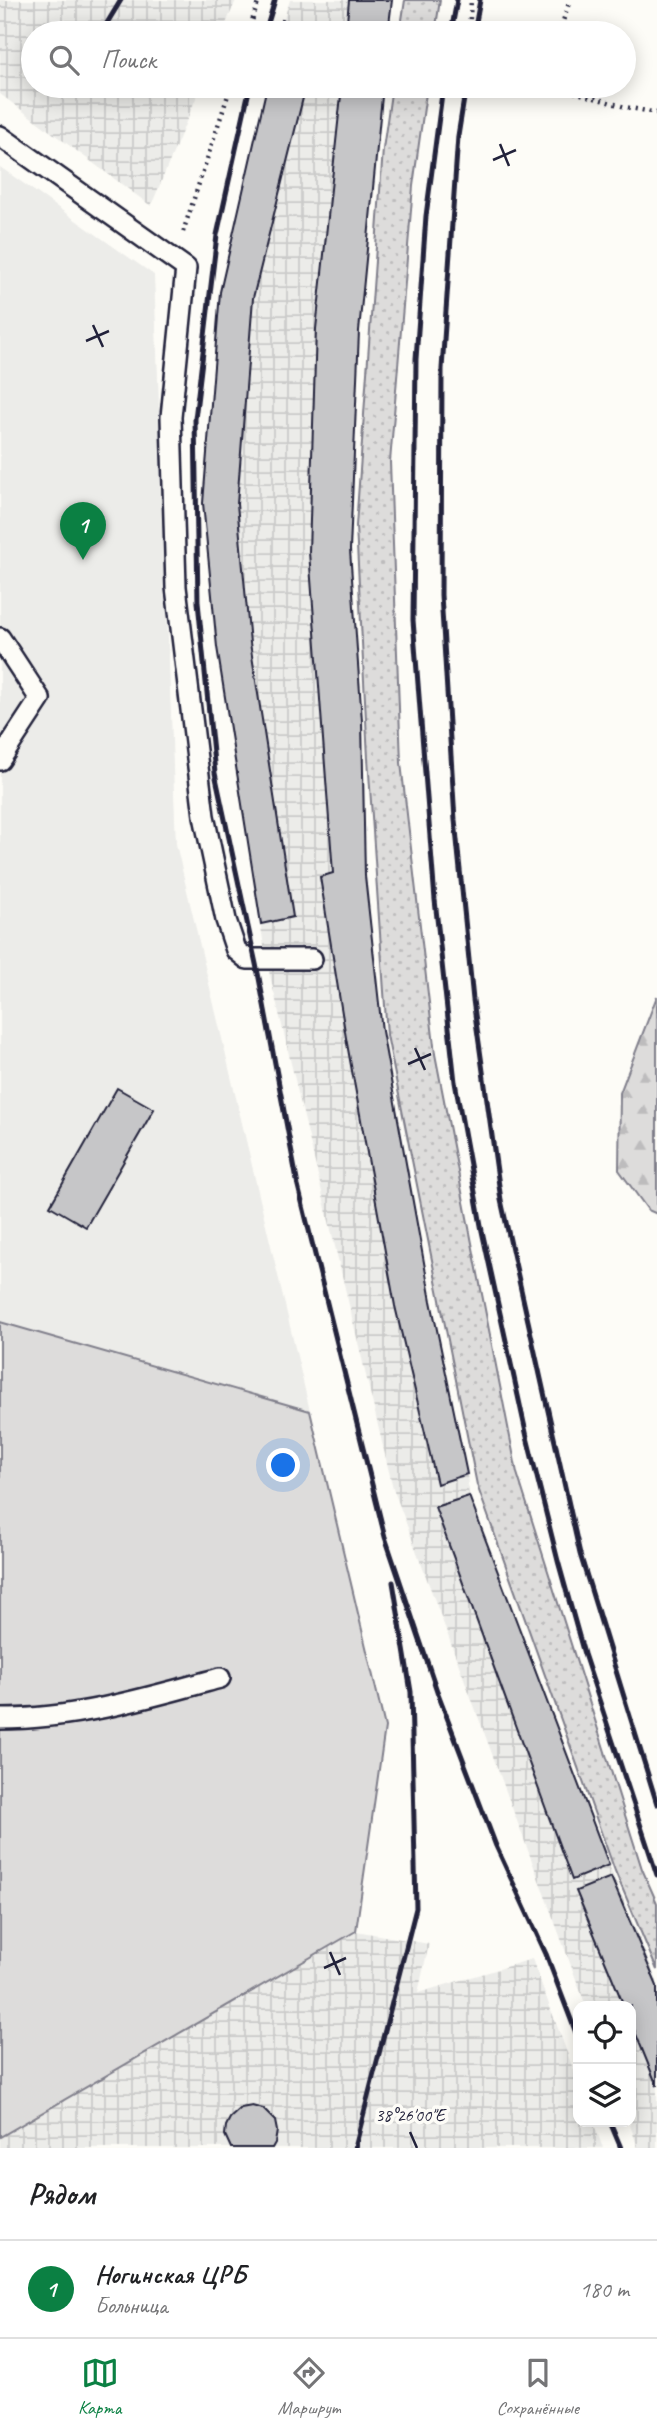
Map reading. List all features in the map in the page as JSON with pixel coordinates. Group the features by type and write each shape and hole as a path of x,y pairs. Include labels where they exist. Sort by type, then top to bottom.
{"lane":[{"path":"0,136 186,268 171,417 176,587 206,829 226,920 236,950 247,959 312,959"},
{"path":"0,638 40,699 0,761"},
{"path":"0,1719 31,1719 111,1708 220,1678"}],"path":[{"path":"252,21 259,0"},
{"path":"470,21 471,0"},
{"path":"563,21 570,0"},
{"path":"160,250 185,230 227,98"},
{"path":"595,98 657,113"}],"shaded area":[{"path":"0,0 236,0 227,21 21,21 21,98 196,98 151,206 0,94"},
{"path":"290,0 392,0 389,21 283,21"},
{"path":"264,98 382,98 359,331 350,550 362,721 365,876 382,1031 469,1496 609,1865 657,1981 657,2148 638,2148 631,2127 636,2127 636,2001 584,2001 393,1488 266,959 217,647 203,503 220,292"},
{"path":"0,167 154,275 176,844 310,1411 0,1322"},
{"path":"356,1931 429,1944 418,1993 532,1959 573,2069 573,2127 595,2127 603,2148 0,2148 0,2137"}],"green space":[{"path":"405,0 440,0 437,21 402,21"},
{"path":"390,98 425,98 413,186 390,462 401,763 435,1054 517,1473 642,1869 657,1903 657,1970 615,1871 477,1485 387,1035 368,758 356,526 383,149"},
{"path":"657,996 657,1214 648,1210 619,1170 620,1093"},
{"path":"0,1322 310,1411 385,1727 356,1931 0,2137"}],"building":[{"path":"349,0 392,0 389,21 347,21"},
{"path":"264,98 303,98 253,298 237,504 250,643 293,917 261,924 217,647 203,503 220,292"},
{"path":"341,98 382,98 359,331 350,550 362,721 365,876 382,1031 431,1301 467,1474 437,1484 395,1306 346,1038 320,877 333,873 309,552 316,329"},
{"path":"117,1088 154,1109 86,1227 50,1206"},
{"path":"469,1496 609,1865 572,1880 435,1507"},
{"path":"611,1877 657,1986 657,2086 636,2034 636,2001 622,2001 576,1891"},
{"path":"252,2106 263,2109 275,2121 275,2143 272,2148 231,2148 225,2135 230,2118 241,2108"}],"railway":[{"path":"108,21 121,0"},
{"path":"269,21 275,0"},
{"path":"453,21 457,0"},
{"path":"476,21 480,0"},
{"path":"247,98 217,235 195,419 198,602 215,773 259,978 298,1186 385,1537 437,1691 496,1846 546,1954 573,2025"},
{"path":"441,98 426,216 416,359 413,620 435,900 455,1082 482,1231 527,1437 558,1561 584,1654 657,1875"},
{"path":"464,98 458,136 442,369 441,595 455,820 473,1000 501,1200 580,1554 657,1804"},
{"path":"355,2148 416,1908 411,1692 393,1582"},
{"path":"612,2127 621,2148"}],"place":[{"name":"Ногинская ЦРБ","path":"83,560"}]}
